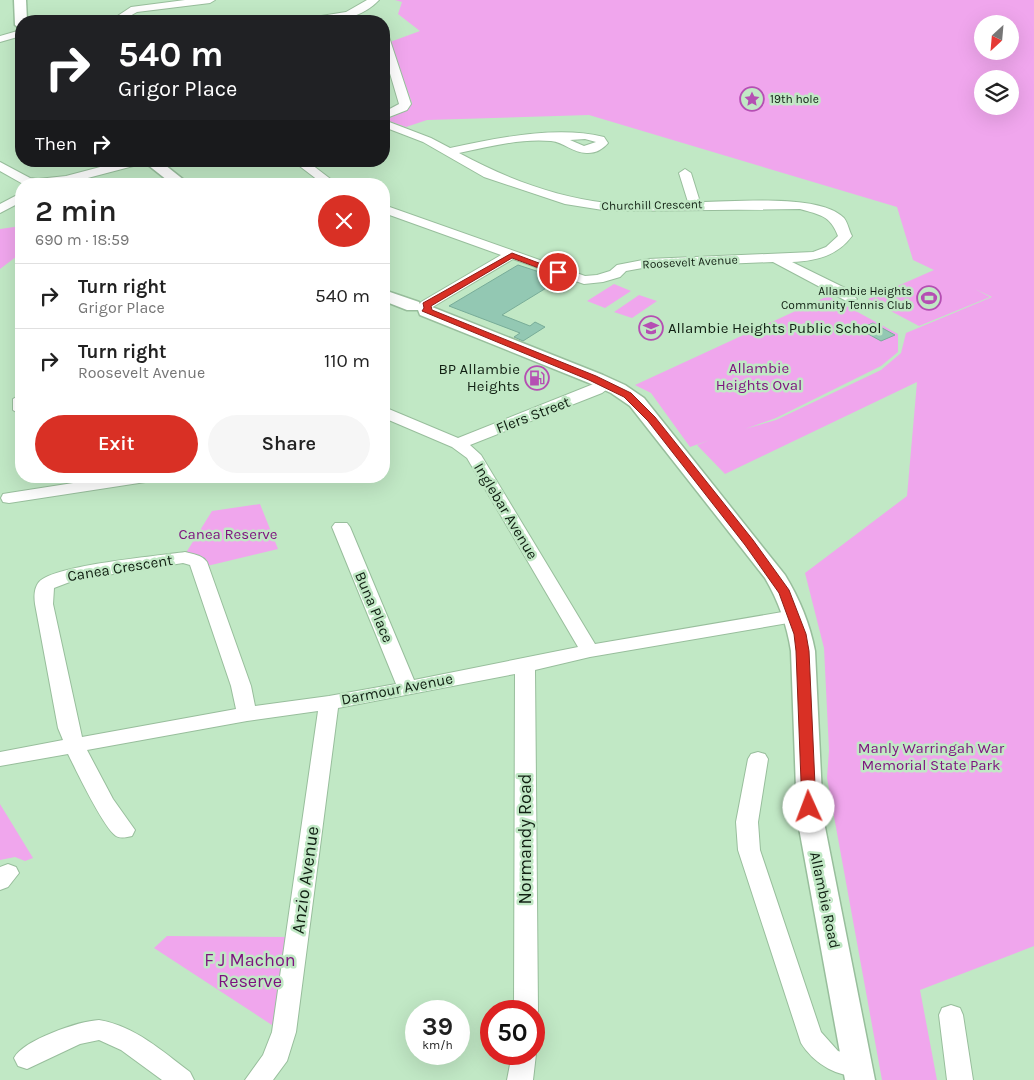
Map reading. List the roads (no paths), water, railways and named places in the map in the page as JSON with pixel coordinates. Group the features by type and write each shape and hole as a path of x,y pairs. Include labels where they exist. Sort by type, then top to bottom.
{"main road":[{"path":"20,0 21,15"},
{"path":"158,167 174,178"},
{"name":"Allambie Road","path":"390,297 422,307 606,384 627,395 651,419 774,575 785,593 794,616 803,651 809,804 814,848 858,1073"}],"street":[{"path":"123,15 128,11 210,0"},
{"path":"349,15 374,0"},
{"path":"0,39 15,35"},
{"path":"390,63 404,104 403,108 390,113"},
{"name":"Churchill Crescent","path":"390,125 427,140 488,174 586,205 609,207 801,205 828,213 839,221 846,236 834,250 822,255 775,258"},
{"path":"448,152 494,140 554,137"},
{"path":"0,166 22,178"},
{"path":"71,178 114,167"},
{"path":"307,167 322,178"},
{"path":"685,173 695,205"},
{"path":"0,209 15,200"},
{"name":"Roosevelt Avenue","path":"390,211 584,280 598,279 614,274 622,268 648,263 775,258 840,291 850,299"},
{"path":"422,307 512,255"},
{"name":"Flers Street","path":"458,444 597,390 606,384"},
{"name":"Inglebar Avenue","path":"390,415 458,444 473,455 590,651"},
{"path":"9,498 106,483"},
{"name":"Buna Place","path":"341,527 408,686"},
{"name":"Canea Crescent","path":"75,744 68,728 43,595 46,585 58,578 75,574 185,557 198,562 241,686 247,714"},
{"name":"Darmour Avenue","path":"0,759 247,714 329,703 408,686 525,666 590,651 794,616"},
{"name":"Normandy Road","path":"525,666 526,1000"},
{"name":"Anzio Avenue","path":"258,1080 274,1061 284,1032 329,703"},
{"path":"75,744 106,804 124,830"},
{"path":"758,759 747,822 747,835 752,859 810,1036 818,1050 836,1064 858,1073"},
{"path":"951,1015 960,1080"},
{"path":"26,1058 86,1032 108,1031 181,1080"},
{"path":"520,1080 522,1065"}],"place":[{"name":"19th hole","path":"752,99"},
{"name":"Allambie Heights Community Tennis Club","path":"929,298"},
{"name":"Allambie Heights Public School","path":"651,328"},
{"name":"BP Allambie Heights","path":"537,378"}],"park label":[{"name":"Allambie Heights Oval","path":"759,376"},
{"name":"Canea Reserve","path":"228,534"},
{"name":"Manly Warringah War Memorial State Park","path":"931,756"},
{"name":"F J Machon Reserve","path":"250,970"}]}
